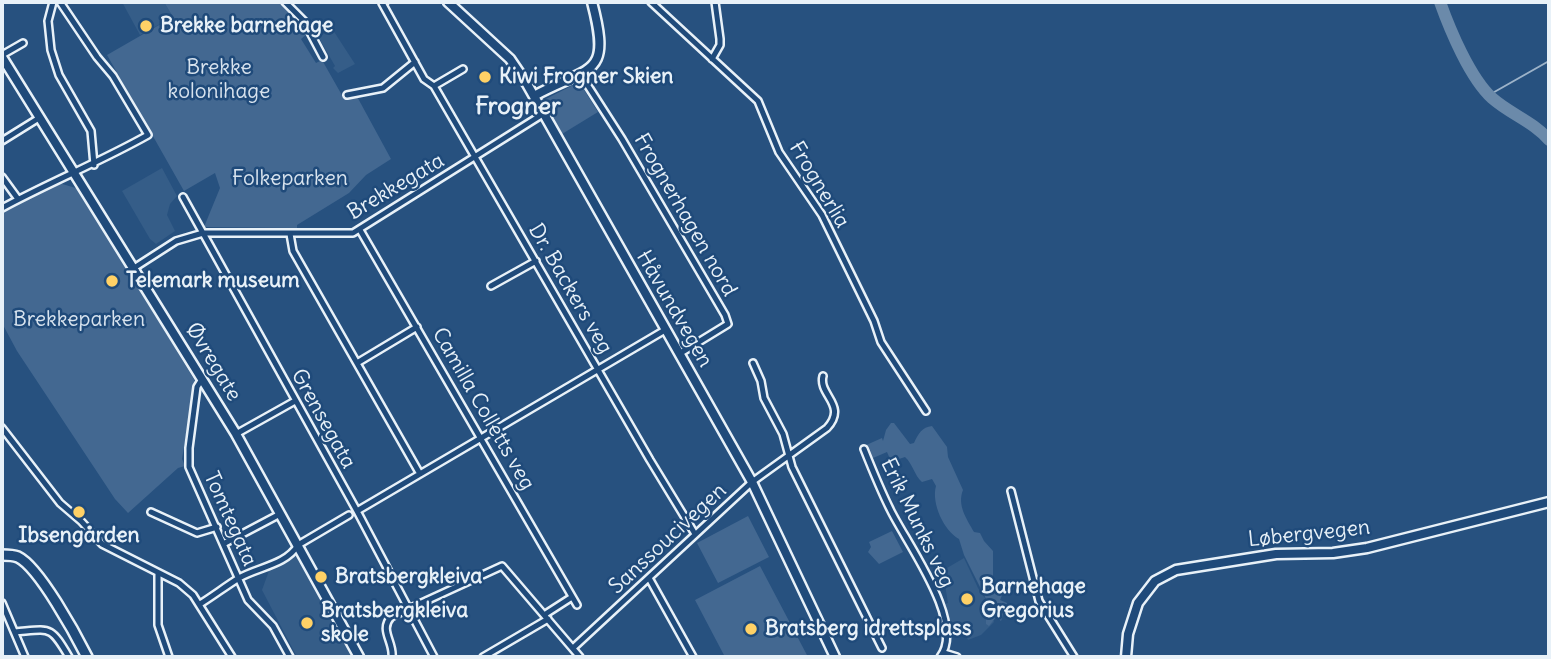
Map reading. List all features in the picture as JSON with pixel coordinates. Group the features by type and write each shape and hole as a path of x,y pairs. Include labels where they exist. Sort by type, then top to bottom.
{"main road":[{"path":"2,555 17,556 30,568 59,607 87,657"}],"street":[{"path":"53,2 48,21 51,50 59,75 91,131 94,165"},
{"path":"2,208 74,172 94,165 148,135 113,76 60,2"},
{"path":"285,2 304,21 323,57"},
{"name":"Dr. Backers veg","path":"385,2 382,3 424,79 434,86 695,534"},
{"name":"Håvundvegen","path":"448,2 510,59 534,96 752,482 835,657"},
{"path":"534,96 581,75 594,63 600,48 600,31 592,2"},
{"name":"Frognerlia","path":"651,2 758,101 779,152 822,215 874,321 881,342 926,411"},
{"path":"712,59 720,45 715,2"},
{"path":"2,56 23,43"},
{"name":"Øvregate","path":"2,56 236,433 359,657"},
{"path":"347,95 383,88 415,62"},
{"path":"434,86 463,69"},
{"name":"Frognerhagen nord","path":"581,75 725,314 728,324 679,354"},
{"name":"Brekkegata","path":"134,268 176,241 203,233 345,234 360,230 543,114"},
{"path":"2,141 39,118"},
{"path":"2,177 18,199"},
{"name":"Grensegata","path":"183,197 435,657"},
{"name":"Camilla Colletts veg","path":"360,230 578,605"},
{"path":"290,234 293,251 420,474"},
{"path":"491,286 536,261"},
{"path":"356,363 417,327"},
{"path":"357,511 665,330"},
{"path":"753,363 761,381 764,398 783,434 787,455 882,648"},
{"name":"Sanssoucivegen","path":"573,648 752,482 833,422 834,406 822,382 823,376"},
{"name":"Tomtegata","path":"202,379 197,387 188,459 248,600 273,626 290,657"},
{"path":"236,433 295,401"},
{"path":"2,428 60,503 97,539 116,553 179,583 200,604 232,657"},
{"name":"Erik Munks veg","path":"864,449 889,508 939,600 947,636 942,655 957,657"},
{"path":"1011,491 1039,601 1074,657"},
{"name":"Løbergvegen","path":"1126,657 1128,634 1138,603 1150,586 1168,573 1276,554 1333,553 1367,548 1549,502"},
{"path":"151,512 197,533 217,527"},
{"path":"225,544 280,514"},
{"path":"200,604 239,578 282,560 294,552 298,545 349,515"},
{"path":"393,657 385,629 386,622 391,617 502,566 579,657"},
{"path":"158,573 158,625 169,657"},
{"path":"649,578 693,657"},
{"path":"482,657 546,617 572,597"},
{"path":"2,604 25,657"},
{"path":"15,632 48,630 55,635 69,657"}],"shaded area":[{"name":"Brekke barnehage","path":"122,2 164,2 173,17 140,35"},
{"path":"331,27 355,64 338,73 320,40"},
{"path":"162,168 177,196 170,204 167,215 175,231 156,244 150,239 122,191"},
{"name":"Bratsbergkleiva skole","path":"296,554 352,657 297,657 262,590 270,568"},
{"name":"Barnehage Gregorius","path":"964,558 994,622 981,635 968,640 960,623 951,627 945,604 948,603 945,585 941,577 936,578 935,575"}],"green space":[{"name":"Brekke kolonihage","path":"164,2 281,2 295,14 307,34 301,39 316,63 322,60 343,97 354,91 391,159 366,175 349,193 297,225 297,228 204,227 220,188 215,173 184,191 107,55 173,17"},
{"path":"579,82 598,112 562,134 542,101"},
{"name":"Brekkeparken","path":"59,183 79,189 195,381 182,459 185,466 178,468 128,513 115,499 17,351 2,323 2,213"},
{"path":"891,423 894,423 910,444 914,443 923,429 932,426 947,447 948,457 963,490 961,501 965,517 974,532 980,533 993,551 993,582 1003,593 1000,600 1007,603 1001,621 996,617 989,626 986,624 986,610 989,605 959,539 948,530 940,516 935,500 936,486 932,479 922,482 905,457 890,459 887,452 870,457 864,446 882,438 883,441"},
{"path":"748,516 769,557 718,583 697,543"},
{"path":"892,531 903,552 879,564 868,552 871,547 869,542"},
{"name":"Bratsberg idrettsplass","path":"760,566 808,657 725,657 695,600"}],"waterway":[{"path":"1440,2 1462,53 1484,89 1499,104 1536,128 1549,140"},
{"path":"1489,95 1549,61"}],"place":[{"name":"Brekke barnehage","path":"146,26"},
{"name":"Kiwi Frogner Skien","path":"485,77"},
{"name":"Telemark museum","path":"112,281"},
{"name":"Ibsengården","path":"79,512"},
{"name":"Bratsbergkleiva","path":"321,577"},
{"name":"Barnehage Gregorius","path":"967,599"},
{"name":"Bratsbergkleiva skole","path":"307,623"},
{"name":"Bratsberg idrettsplass","path":"751,629"}],"district":[{"name":"Frogner","path":"518,107"}],"park label":[{"name":"Folkeparken","path":"290,179"}]}
